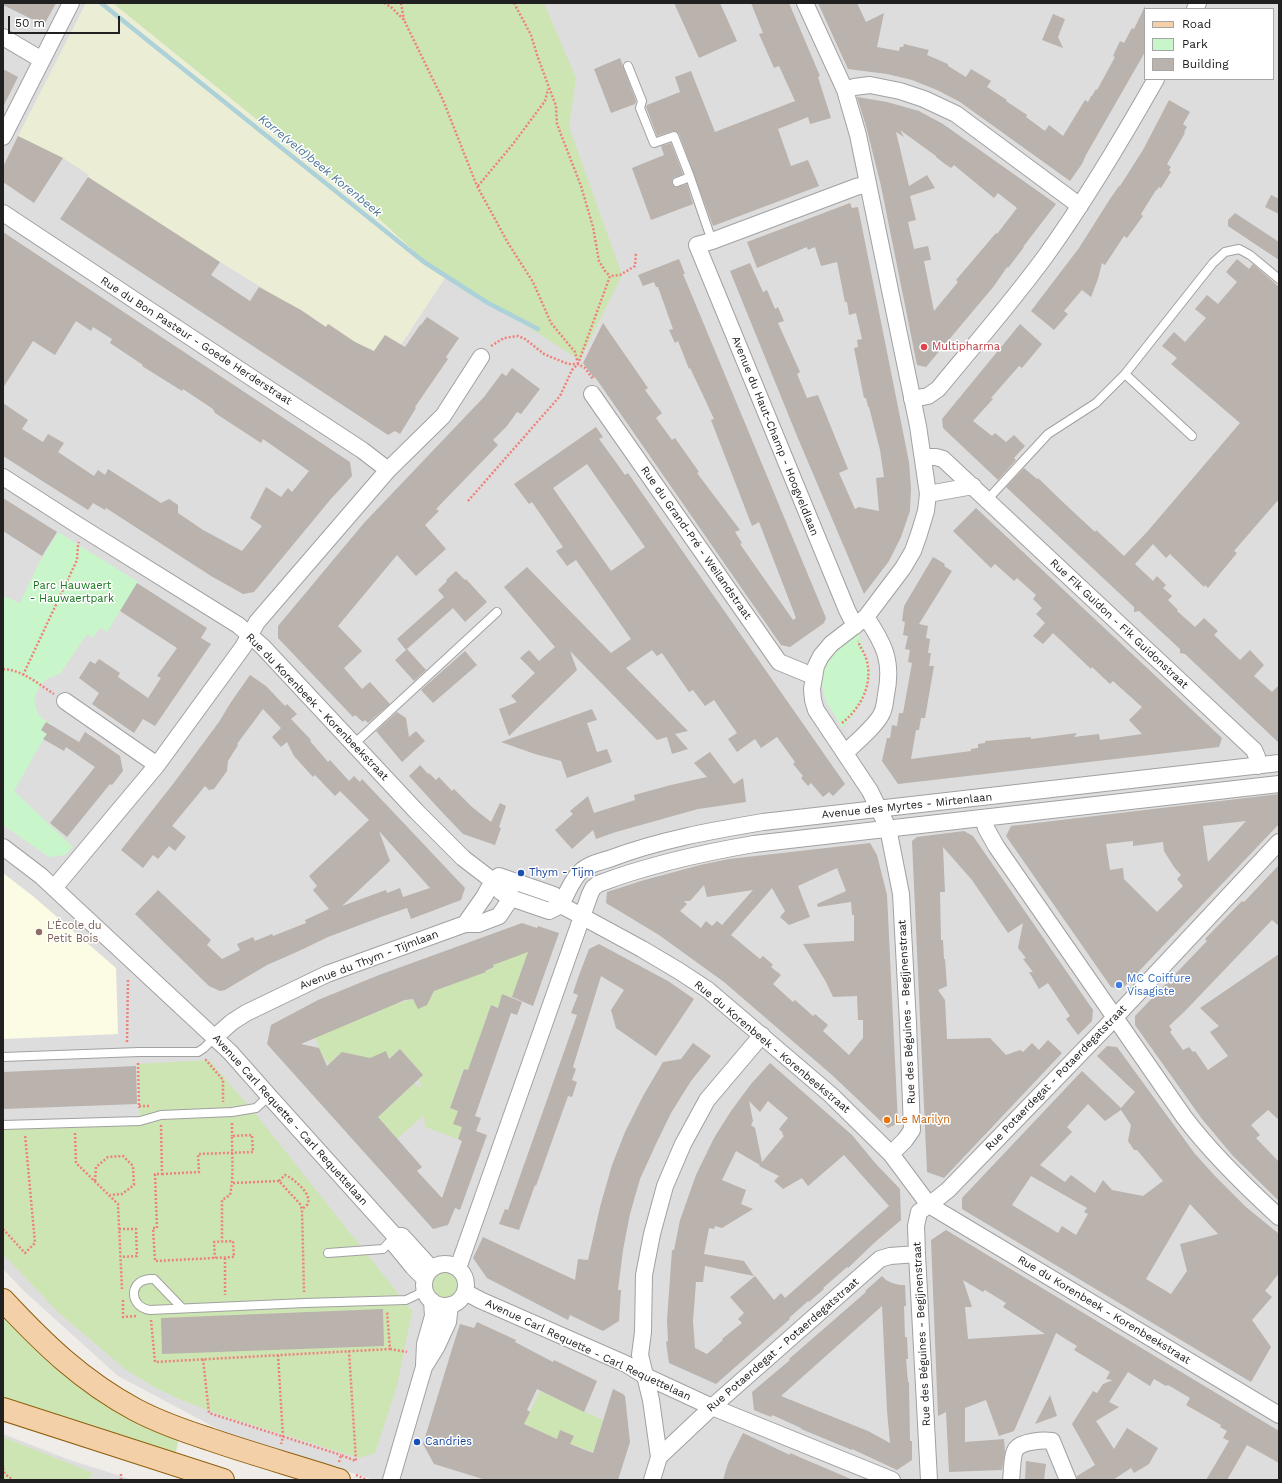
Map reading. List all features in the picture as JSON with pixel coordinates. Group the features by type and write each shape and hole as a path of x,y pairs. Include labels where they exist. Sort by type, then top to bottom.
{"main road":[{"path":"3,1300 37,1337 68,1364 104,1391 136,1410 179,1429 344,1473"},
{"path":"3,1410 223,1480"}],"street":[{"path":"6,132 71,3"},
{"path":"805,3 845,90 858,135 912,399 923,457 928,494 926,511 912,551 903,568 859,626 832,644 819,661 813,676"},
{"path":"3,37 42,60"},
{"path":"912,399 928,396 938,389 1046,255 1080,206 1126,133 1155,80"},
{"path":"845,90 870,85 900,91 924,99 956,114 1080,206"},
{"path":"704,243 856,187 868,184"},
{"name":"Rue du Bon Pasteur - Goede Herderstraat","path":"3,213 362,450 388,470"},
{"name":"Avenue du Haut-Champ - Hoogveldlaan","path":"704,243 847,610 859,626 878,634 887,656 889,676 882,713 872,727 845,753"},
{"path":"54,888 157,765 243,647 257,622 388,470 443,416 481,357"},
{"name":"Rue du Grand-Pré - Weilandstraat","path":"592,394 779,662 813,676"},
{"name":"Rue Fik Guidon - Fik Guidonstraat","path":"923,457 936,456 943,459 973,486 1254,750 1258,766"},
{"name":"Rue du Korenbeek - Korenbeekstraat","path":"3,477 238,625 263,647 417,812 463,858 500,880 554,895 561,905 679,970 708,990 831,1095 891,1154"},
{"path":"928,494 973,486"},
{"name":"Rue des Béguines - Begijnenstraat","path":"813,676 812,689 816,710 870,791 888,828 901,894 912,1130 905,1140 891,1154"},
{"path":"65,701 157,765"},
{"name":"Avenue des Myrtes - Mirtenlaan","path":"561,905 570,886 579,874 588,866 618,855 686,836 718,829 763,822 1279,763"},
{"name":"Avenue des Myrtes - Mirtenlaan","path":"458,1268 582,917 593,888 598,884 646,868 696,854 722,849 888,828 1279,784"},
{"path":"984,818 986,828 996,846 1184,1117 1233,1174 1279,1217"},
{"name":"Rue Potaerdegat - Potaerdegatstraat","path":"929,1205 948,1190 1114,1018 1279,842"},
{"name":"Avenue Carl Requette - Carl Requettelaan","path":"3,847 42,876 230,1052 395,1236 395,1245 428,1285"},
{"path":"465,924 484,897 500,880 511,898 549,911 561,905"},
{"name":"Avenue du Thym - Tijmlaan","path":"215,1037 232,1022 246,1013 327,974 465,924 478,924 499,916 511,898"},
{"path":"652,1480 659,1456 651,1400 640,1355 643,1332 644,1275 652,1234 665,1186 683,1144 707,1100 762,1035"},
{"path":"891,1154 929,1205"},
{"name":"Rue des Béguines - Begijnenstraat","path":"929,1205 920,1212 916,1226 929,1480"},
{"name":"Rue du Korenbeek - Korenbeekstraat","path":"929,1205 1279,1415"},
{"name":"Rue Potaerdegat - Potaerdegatstraat","path":"659,1456 712,1407 880,1259 890,1256 917,1254"},
{"path":"391,1480 424,1367 425,1344 433,1316 428,1285 438,1264 452,1264 458,1268 466,1279 465,1292 459,1300 450,1305 444,1306 428,1285"},
{"name":"Avenue Carl Requette - Carl Requettelaan","path":"465,1292 626,1364 645,1376 712,1407 892,1480"},
{"path":"424,1367 437,1346 448,1322 450,1305"},
{"path":"1011,1480 1015,1450 1019,1446 1040,1440 1052,1441 1068,1480"}],"lane":[{"path":"628,66 642,101 640,108 654,143 674,136 690,177 704,243"},
{"path":"676,182 690,177"},
{"path":"987,500 1048,434 1096,404 1125,374 1212,263 1225,252 1239,249 1250,255 1279,279"},
{"path":"1125,374 1192,436"},
{"path":"354,744 497,612"},
{"path":"3,1057 127,1052 198,1052 215,1037"},
{"path":"3,1125 140,1121 161,1115 224,1112 256,1108 269,1096"},
{"path":"328,1253 383,1249 395,1236"},
{"path":"182,1308 154,1279 147,1279 139,1282 134,1289 134,1297 138,1304 151,1313 182,1308 406,1300 428,1285"}],"path":[{"path":"384,3 391,7 404,20"},
{"path":"401,3 404,20 443,100 477,186 508,243 533,282 551,323 575,352 578,364"},
{"path":"514,3 531,35 556,106 558,124 584,195 593,227 599,261 610,276"},
{"path":"477,186 513,144 545,101 548,91 547,84"},
{"path":"610,276 620,275 635,266 636,253"},
{"path":"468,501 560,396 572,370 578,364 610,276"},
{"path":"481,357 492,345 504,338 518,336 525,339 544,354 568,364 578,364 585,368 595,382 592,394"},
{"path":"23,675 77,560 79,542"},
{"path":"830,731 855,711 864,694 868,677 868,667 859,626"},
{"path":"3,669 13,670 33,679 41,686"},
{"path":"127,1052 128,978"},
{"path":"139,1052 140,1121"},
{"path":"198,1061 206,1060 223,1080 224,1112"},
{"path":"138,1064 146,1063"},
{"path":"161,1115 162,1174"},
{"path":"74,1123 76,1163 118,1204 123,1317 151,1313 155,1362 390,1349 407,1352"},
{"path":"3,1229 25,1253 34,1243 25,1125"},
{"path":"215,1258 214,1242 233,1241 234,1257 225,1258 155,1261 153,1228 157,1228 155,1174 199,1172 198,1154 232,1153 253,1152 252,1135 232,1136 232,1153 233,1183 230,1195 222,1200 222,1241"},
{"path":"95,1181 96,1167 108,1156 123,1156 133,1166 134,1185 122,1194 109,1196"},
{"path":"233,1183 279,1181 285,1174 292,1177 308,1196 307,1205 302,1209"},
{"path":"279,1181 300,1204 302,1209 305,1303"},
{"path":"119,1229 136,1229 137,1256 121,1257"},
{"path":"225,1258 226,1306"},
{"path":"386,1300 390,1349"},
{"path":"203,1359 209,1413 356,1461 349,1351"},
{"path":"274,1444 280,1447 283,1437 278,1355"},
{"path":"341,1455 344,1473 367,1480"},
{"path":"3,1468 5,1474 13,1480"},
{"path":"121,1472 121,1480"}],"shaded area":[{"path":"3,3 1279,3 1279,1480 375,1480 229,1435 118,1376 24,1291 3,1269"},
{"path":"86,3 113,3 374,214 425,261 447,275 401,345 385,335 374,352 355,342 329,324 326,327 220,262 88,177 89,175 63,158 18,136"},
{"path":"868,630 878,649 883,672 878,699 873,711 851,739 844,729 864,699 871,673 859,634"},
{"name":"L'École du Petit Bois","path":"3,873 34,897 116,968 118,1034 3,1039"},
{"path":"3,1434 70,1460 133,1480 3,1480"}],"green space":[{"path":"113,3 544,3 576,78 569,127 622,275 580,360 425,261 374,214"},
{"name":"Parc Hauwaert - Hauwaertpark","path":"58,532 138,582 107,632 100,628 93,638 87,634 60,674 51,677 43,683 38,689 35,697 35,705 38,713 43,719 52,724 14,791 73,847 65,855 49,857 3,825 3,596 20,603 39,563"},
{"path":"859,634 871,673 862,706 842,728 826,701 822,686 823,671 838,648"},
{"path":"528,951 513,998 502,994 498,1008 491,1005 468,1070 463,1069 450,1108 458,1111 454,1124 462,1127 458,1139 425,1127 424,1115 397,1139 378,1117 415,1083 419,1088 422,1085 418,1080 423,1075 401,1050 398,1050 371,1075 361,1056 342,1052 329,1064 324,1057 311,1054 319,1047 303,1009 364,1017 381,1011 380,1009 396,1002 397,1004 413,999 418,1008 425,1006 424,1002 430,999 434,991 485,972 494,968 493,965"},
{"path":"209,1060 258,1117 412,1311 397,1386 375,1453 359,1458 224,1416 179,1399 154,1387 125,1369 58,1312 3,1254 3,1125 140,1121 138,1064"},
{"path":"445,1273 453,1277 457,1285 453,1293 445,1297 437,1293 433,1285 437,1277"},
{"path":"3,1311 179,1437 175,1456 3,1401"},
{"path":"540,1391 603,1420 593,1452 557,1439 524,1424"},
{"path":"3,1437 93,1473 88,1480 3,1480"}],"building":[{"path":"3,3 56,3 44,25 3,5"},
{"path":"674,3 720,3 737,41 699,58"},
{"path":"751,3 789,3 820,76 818,77 831,118 810,124 808,117 778,129 791,166 808,160 819,186 713,226 679,134 673,131 657,136 646,107 647,105 680,92 675,77 691,71 715,132 795,101 779,66 774,68 759,34 763,33"},
{"path":"818,3 857,3 866,22 884,13 877,47 899,51 900,47 903,47 904,44 929,50 927,55 948,64 948,66 966,77 971,69 991,81 987,87 1027,115 1026,117 1045,131 1049,125 1063,136 1085,100 1088,102 1096,89 1097,90 1115,57 1113,56 1120,41 1124,43 1132,28 1134,29 1144,8 1144,54 1082,164 1070,181 960,102 937,90 912,80 887,74 848,69"},
{"path":"1053,14 1065,19 1058,37 1063,48 1042,40"},
{"path":"620,58 636,101 635,104 611,113 594,69"},
{"path":"3,69 18,77 3,107"},
{"path":"857,97 887,102 919,111 943,124 1056,204 994,286 926,367 917,365 881,186","holes":["900,130 951,168 954,165 994,198 998,193 1017,208 997,234 996,233 956,280 958,282 934,311 924,261 931,260 928,246 914,249 908,222 916,220 910,196 935,188 927,175 909,186 896,132 904,137"]},
{"path":"1169,100 1190,112 1183,124 1187,127 1184,132 1185,133 1167,164 1171,167 1169,170 1171,172 1161,188 1159,187 1156,190 1141,214 1143,216 1127,238 1124,236 1105,265 1102,263 1091,297 1082,290 1064,311 1068,314 1054,330 1031,311 1079,248 1120,186 1143,150"},
{"path":"18,136 63,158 34,203 3,182 3,167"},
{"path":"671,143 683,174 673,178 672,184 677,187 687,184 693,204 651,220 632,168 664,155 661,146"},
{"path":"88,177 220,262 211,275 250,301 259,287 301,310 326,327 328,324 355,342 374,351 385,335 405,347 427,317 459,338 446,357 448,359 415,407 416,408 400,434 395,431 388,435 60,219"},
{"path":"1271,195 1279,199 1279,214 1265,207"},
{"path":"850,203 852,208 858,207 909,462 911,488 910,511 901,537 889,561 864,594 797,436 730,271 750,263 763,292 767,290 775,309 778,307 784,321 778,323 800,372 797,374 807,398 818,395 848,469 839,473 855,509 859,507 879,511 876,478 884,477 880,450 869,407 866,398 864,398 854,348 858,347 857,340 862,339 856,313 849,315 837,262 821,266 815,247 808,250 807,247 757,268 747,242"},
{"path":"1235,213 1279,242 1279,260 1228,226 1228,220"},
{"path":"3,232 350,462 352,476 330,500 254,592 243,594 211,576 106,508 105,510 93,503 88,510 3,456 3,403 28,420 22,429 43,442 48,434 64,443 58,452 94,476 98,470 105,475 108,469 161,503 169,499 178,505 178,513 203,530 242,551 262,526 250,518 266,487 281,497 288,488 292,492 309,471 263,439 261,443 215,413 213,409 183,389 182,391 142,366 143,365 110,343 112,339 93,327 91,331 76,321 55,355 33,341 3,388"},
{"path":"679,259 685,274 683,274 826,618 824,623 790,647 781,645 595,377 594,378 583,363 603,323 648,388 645,390 662,413 656,418 672,440 675,438 699,472 697,473 740,530 735,532 742,543 740,544 793,620 796,618 759,522 752,526 711,420 714,419 690,368 689,369 678,341 675,343 669,330 673,329 658,287 656,287 654,282 643,286 638,275"},
{"path":"1237,259 1249,269 1253,264 1279,287 1279,499 1234,551 1237,553 1208,588 1205,585 1204,587 1170,554 1166,558 1153,544 1135,564 1153,581 1157,576 1166,585 1163,588 1172,596 1168,600 1178,610 1177,611 1195,627 1204,618 1218,631 1214,635 1240,660 1250,650 1264,665 1254,676 1272,692 1279,685 1279,743 1185,654 1180,653 1180,649 1139,611 1134,612 1134,607 1006,487 1024,468 1037,479 1038,478 1095,532 1096,530 1124,556 1147,532 1240,423 1171,364 1177,358 1162,346 1174,332 1185,342 1206,318 1195,309 1207,295 1218,304 1237,282 1226,272"},
{"path":"1020,324 1042,344 1022,368 1019,366 991,398 993,399 973,421 992,436 995,433 1006,442 1014,435 1025,446 1014,458 1016,460 998,480 943,428 942,419"},
{"path":"512,368 540,389 521,414 517,412 507,426 493,440 498,445 436,509 439,511 425,525 446,549 416,576 397,555 338,626 362,651 344,668 362,689 370,682 390,704 368,723 365,720 363,722 355,715 353,717 278,638 278,626 364,523 484,397 502,373 506,376"},
{"path":"596,427 603,437 599,439 625,475 628,473 845,784 833,796 829,792 823,797 811,783 808,786 801,778 803,776 793,764 795,762 777,737 761,748 755,739 737,752 728,739 737,733 714,700 705,706 693,690 689,692 662,653 657,656 652,650 626,668 688,731 675,734 688,749 672,754 667,737 657,740 570,651 577,670 509,736 499,709 517,702 511,696 535,673 520,658 529,650 539,661 555,647 504,587 527,567 611,653 631,639 576,560 567,566 556,551 563,547 532,502 529,504 514,484","holes":["587,464 645,547 611,571 553,488"]},
{"path":"3,498 57,532 42,556 3,531"},
{"path":"976,508 1222,738 1219,747 898,784 882,761 887,738 890,738 892,725 897,726 899,713 903,713 912,663 908,662 910,650 905,649 908,636 903,635 905,622 902,621 904,606 933,557 945,564 944,566 952,571 919,624 928,626 926,638 930,639 928,653 931,653 929,666 934,666 925,718 921,718 919,730 916,730 911,759 971,751 971,749 978,748 978,744 985,743 985,741 1031,737 1031,739 1077,733 1074,737 1099,734 1100,740 1142,734 1129,720 1142,707 1113,681 1110,684 1092,667 1091,669 1053,633 1043,644 1033,636 1045,623 1036,614 1042,608 1033,599 1036,595 1017,578 1014,581 995,564 991,568 953,531"},
{"path":"456,571 465,580 466,579 487,602 465,622 453,608 407,649 426,670 414,681 395,660 406,650 397,639 444,597 438,590"},
{"path":"137,583 207,628 201,638 211,644 155,726 143,719 134,733 92,704 99,693 79,678 90,661 95,664 99,659 120,673 118,677 148,698 161,678 157,676 177,648 120,611"},
{"path":"465,651 477,665 433,703 421,690"},
{"path":"250,675 266,686 285,706 287,704 297,714 291,719 311,740 310,741 328,762 330,760 349,781 354,776 360,782 362,779 465,888 461,900 411,919 407,908 328,937 267,965 225,990 220,991 209,986 135,914 158,890 211,940 207,945 222,959 240,950 237,944 253,937 255,941 272,934 273,936 306,923 305,920 329,909 313,890 317,886 309,876 369,820 340,791 335,796 315,775 313,777 294,756 287,742 281,747 272,737 281,728 263,709 237,744 238,745 228,761 227,771 214,789 209,790 205,786 172,826 186,837 175,851 169,846 158,859 153,855 143,868 121,850 173,784 219,722","holes":["379,831 430,888 403,897 400,888 387,893 386,890 342,906 390,861"]},
{"path":"592,709 597,720 587,723 597,752 607,749 612,762 567,778 561,761 501,742"},
{"path":"397,712 406,718 409,737 416,731 425,741 402,762 376,731"},
{"path":"46,722 79,742 85,732 120,756 123,771 112,785 110,784 67,837 50,823 95,767 66,747 64,751 43,739 47,734 41,730"},
{"path":"710,752 734,784 743,778 746,802 698,809 596,839 593,830 572,849 555,830 573,814 570,811 588,796 594,813 635,800 634,795 707,777 694,763"},
{"path":"420,765 436,780 439,777 452,791 454,789 472,807 491,822 500,803 506,806 495,845 463,834 441,811 409,776"},
{"path":"1279,794 1279,824 1122,989 1111,987 1006,836 1011,826","holes":["1246,821 1208,862 1203,826","1133,841 1133,846 1163,842 1164,851 1181,875 1177,879 1183,886 1157,912 1124,879 1123,868 1110,870 1106,844"]},
{"path":"964,831 973,836 1093,1010 1092,1021 1078,1035 1066,1019 1070,1016 1048,983 1039,989 1029,972 1033,972 1023,959 1026,958 1018,948 1023,923 1008,933 972,880 943,847 945,892 940,892 941,940 943,940 947,986 938,990 945,1000 947,1039 990,1038 1006,1055 1020,1050 1023,1052 1032,1043 1039,1050 1048,1040 1062,1053 944,1178 927,1172 912,841 917,837"},
{"path":"870,843 877,855 887,895 898,1123 888,1128 832,1075 724,982 659,935 606,903 607,892 700,865 729,859","holes":["837,868 846,891 817,904 818,907 851,902 852,915 854,915 854,941 803,944 826,982 833,997 857,996 858,1020 863,1020 863,1038 849,1055 823,1031 828,1025 815,1014 813,1016 795,1000 793,1002 773,984 781,975 771,967 773,965 763,956 760,959 731,935 772,888 785,911 780,917 789,925 810,917 798,886","704,885 707,897 753,890 722,925 717,921 712,926 706,921 701,928 680,911 687,904 684,901 690,901"]},
{"path":"1279,865 1279,926 1272,920 1169,1026 1172,1030 1170,1032 1183,1050 1189,1047 1193,1052 1195,1051 1208,1070 1228,1056 1210,1032 1219,1026 1200,1008 1279,954 1279,1120 1268,1110 1251,1125 1260,1135 1256,1138 1279,1162 1279,1201 1233,1156 1202,1119 1135,1025 1135,1016 1207,941 1205,939 1242,901 1244,902"},
{"path":"522,923 537,928 538,926 559,933 533,1006 512,997 528,952 493,965 494,967 485,971 486,972 434,991 427,1005 418,1009 413,999 405,1000 301,1044 319,1048 327,1066 342,1052 370,1058 386,1051 389,1059 400,1049 423,1075 378,1117 422,1167 417,1171 442,1198 462,1141 458,1139 462,1127 453,1124 458,1111 450,1108 464,1069 468,1070 491,1005 498,1008 502,994 522,1002 517,1015 511,1013 475,1116 481,1118 476,1131 487,1135 460,1210 455,1208 448,1225 433,1229 267,1044 271,1025 318,1000 379,975"},
{"path":"599,944 668,981 694,999 656,1056 616,1028 611,1010 624,990 601,976 573,1067 576,1069 572,1080 577,1082 572,1097 568,1096 519,1230 499,1224 505,1209 508,1210 577,1015 571,1013 578,995 573,993 578,978 589,949"},
{"path":"693,1043 711,1056 691,1081 671,1113 640,1179 630,1214 623,1250 618,1290 621,1290 619,1321 603,1331 570,1315 568,1320 487,1278 473,1258 483,1237 575,1280 578,1259 588,1260 600,1207 612,1165 625,1132 643,1096 663,1062 681,1059"},
{"path":"1107,1046 1117,1047 1195,1154 1246,1207 1279,1234 1279,1273 1265,1291 1272,1297 1252,1320 1271,1347 1251,1382 962,1209 962,1198 1082,1071 1121,1108 1135,1092 1097,1056","holes":["1088,1104 1105,1121 1121,1110 1131,1125 1128,1141 1134,1150 1137,1150 1163,1181 1143,1196 1112,1190 1103,1180 1095,1193 1071,1175 1065,1182 1040,1165 1072,1132 1067,1127","1031,1176 1087,1208 1084,1212 1088,1214 1076,1235 1062,1226 1058,1233 1012,1205","1190,1204 1218,1234 1180,1244 1187,1271 1171,1294 1146,1279"]},
{"path":"770,1063 852,1135 876,1164 900,1189 901,1220 716,1384 669,1363 666,1342 668,1341 667,1320 672,1250 674,1250 680,1220 696,1175 714,1138 731,1111 751,1084","holes":["749,1101 760,1112 768,1101 788,1118 779,1129 784,1136 762,1162 755,1128 751,1125 753,1121","736,1151 760,1165 759,1166 779,1176 774,1181 783,1189 802,1178 808,1186 844,1155 889,1206 785,1298 781,1293 774,1300 755,1276 730,1297 744,1313 738,1319 742,1323 722,1339 723,1340 707,1354 695,1348 693,1321 696,1282 703,1282 705,1266 754,1276 744,1261 704,1254 709,1228 714,1229 715,1226 722,1228 753,1209 741,1204 746,1190 722,1180"]},
{"path":"136,1066 137,1104 3,1109 3,1072"},
{"path":"946,1230 1279,1431 1279,1463 1247,1445 1227,1480 1206,1480 1229,1441 1223,1438 1227,1431 1220,1427 1221,1425 1186,1405 1190,1398 1168,1385 1166,1386 1154,1379 1150,1386 1128,1372 1109,1402 1119,1407 1096,1421 1114,1449 1127,1428 1158,1448 1149,1464 1134,1473 1131,1468 1113,1480 1077,1480 1077,1476 1095,1465 1072,1424 1093,1391 1097,1393 1103,1384 1113,1380 1106,1379 1110,1372 1074,1350 1077,1346 1056,1333 1014,1431 999,1436 986,1400 965,1408 965,1442 1004,1439 1005,1452 1002,1470 949,1472 946,1412 938,1416 931,1240","holes":["963,1280 983,1292 985,1290 1006,1303 1003,1307 1045,1334 968,1339 965,1307 972,1307"]},
{"path":"882,1276 892,1283 905,1285 905,1337 907,1337 908,1359 906,1359 909,1382 910,1441 912,1441 912,1460 897,1470 772,1415 771,1417 754,1410 752,1392 790,1360 789,1359 866,1292 865,1291","holes":["882,1306 890,1443 868,1431 781,1396"]},
{"path":"383,1309 384,1346 162,1354 161,1318"},
{"path":"477,1322 516,1340 515,1342 553,1362 554,1360 597,1381 584,1412 537,1389 527,1410 530,1412 524,1424 557,1439 560,1430 574,1436 570,1444 593,1453 613,1389 625,1396 630,1442 618,1480 486,1480 434,1464 423,1444 460,1324 474,1328"},
{"path":"1050,1395 1057,1416 1035,1424"},
{"path":"743,1433 790,1455 790,1453 853,1480 723,1480 728,1463"},
{"path":"1026,1461 1046,1464 1044,1480 1025,1480"}],"waterway":[{"name":"Karre(veld)beek Korenbeek","path":"101,3 424,262 488,303 538,329"}],"place":[{"name":"Multipharma","path":"924,347"},
{"name":"Thym - Tijm","path":"521,873"},
{"name":"L'École du Petit Bois","path":"39,932"},
{"name":"MC Coiffure Visagiste","path":"1119,985"},
{"name":"Le Marilyn","path":"887,1120"},
{"name":"Candries","path":"417,1442"}]}
